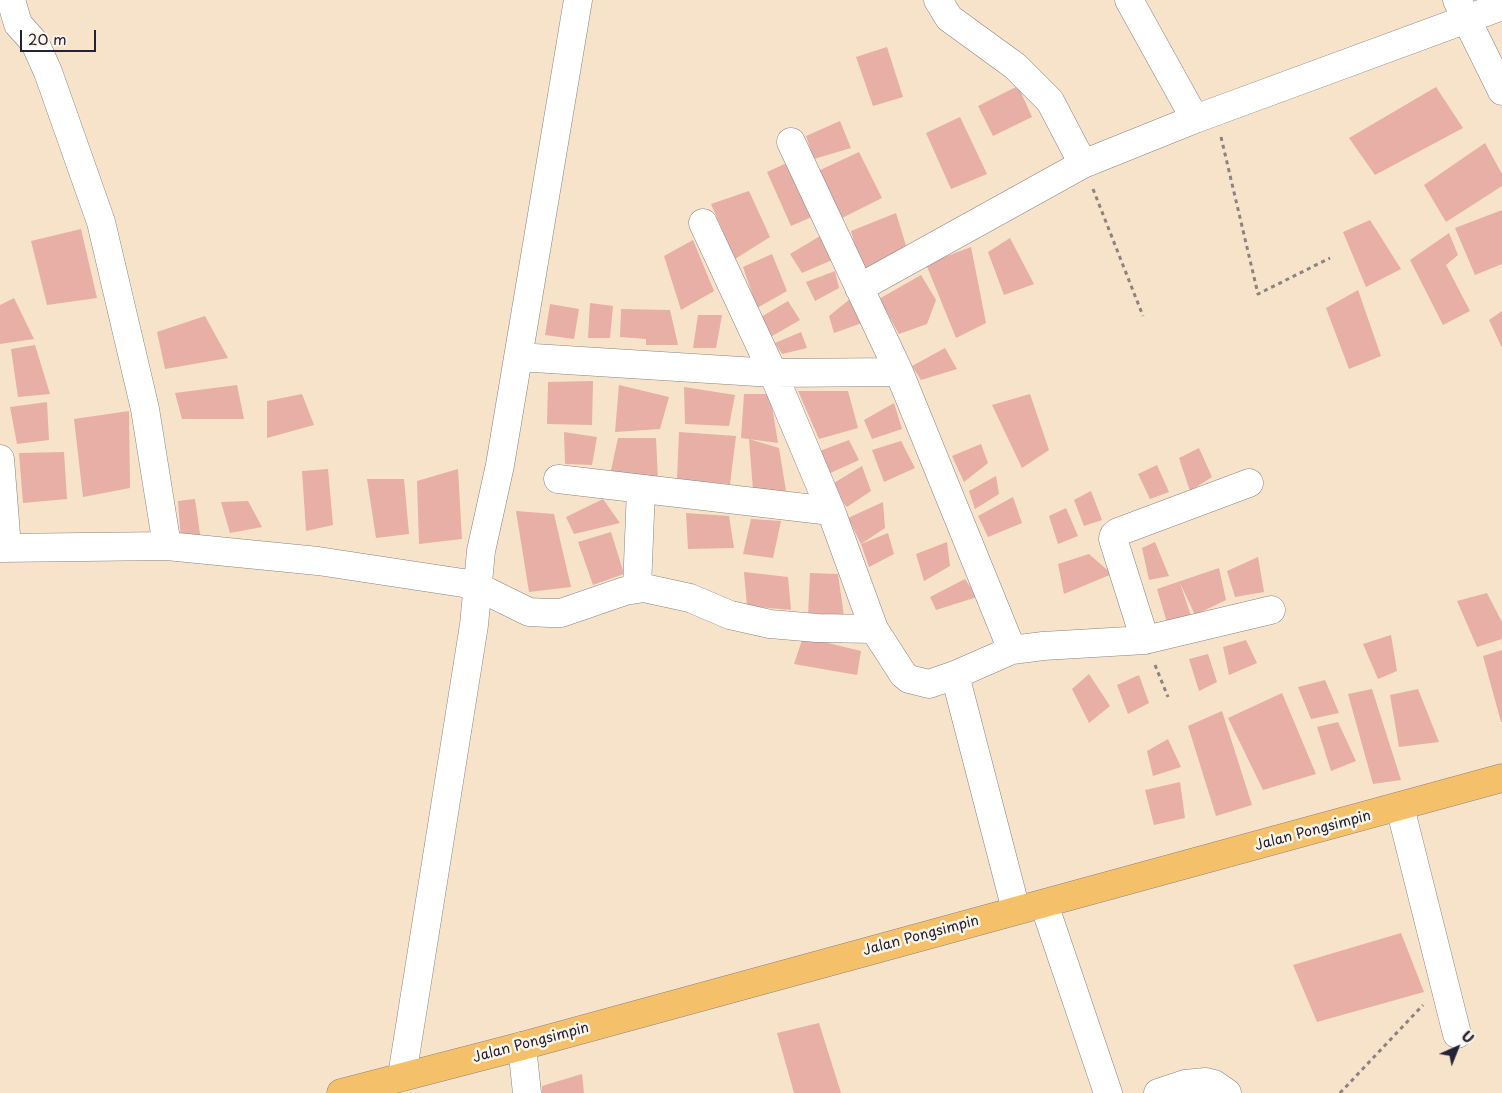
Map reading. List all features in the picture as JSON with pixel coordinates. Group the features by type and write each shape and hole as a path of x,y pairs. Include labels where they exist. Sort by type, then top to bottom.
{"main road":[{"name":"Jalan Pongsimpin","path":"341,1093 522,1046 1502,778"}],"street":[{"path":"11,0 18,24 35,42 48,72 101,222 145,409 167,546"},
{"path":"402,1076 474,625 476,586 481,551 500,465 578,0"},
{"path":"938,0 949,18 1015,66 1050,101 1083,164"},
{"path":"1129,0 1205,116"},
{"path":"859,288 1083,164 1205,116 1461,9 1502,6"},
{"path":"1461,9 1502,91"},
{"path":"791,142 899,372 1012,650"},
{"path":"703,223 772,372 831,511 874,629 909,679 929,684 955,675 1012,650 1043,646 1145,640 1271,610"},
{"path":"518,357 772,372 899,372"},
{"path":"0,459 4,547 167,546 318,562 447,580 476,586 529,612 561,613 638,588 690,598 730,615 761,622 817,628 874,629"},
{"path":"558,480 831,511"},
{"path":"1145,640 1113,539 1116,533 1249,483"},
{"path":"638,588 641,489"},
{"path":"955,675 1016,910"},
{"path":"1400,807 1457,1034"},
{"path":"1044,904 1108,1093"},
{"path":"522,1046 527,1093"},
{"path":"1158,1093 1185,1084 1206,1082 1214,1084 1227,1093"}],"path":[{"path":"1205,116 1258,294 1330,258"},
{"path":"1083,164 1143,316"},
{"path":"1145,640 1168,697"},
{"path":"1340,1093 1444,983"}],"building":[{"path":"887,47 903,97 873,106 856,57"},
{"path":"1018,86 1032,117 993,136 978,106"},
{"path":"1436,87 1463,128 1375,175 1349,138"},
{"path":"960,117 987,174 951,189 926,133"},
{"path":"840,121 851,148 814,159 806,136"},
{"path":"1485,143 1502,174 1502,186 1446,222 1424,185"},
{"path":"859,152 882,198 842,218 818,171"},
{"path":"789,162 814,216 791,226 767,172"},
{"path":"749,191 770,237 735,259 711,204"},
{"path":"1502,210 1502,264 1475,275 1455,228"},
{"path":"896,213 908,252 864,278 851,231"},
{"path":"1370,220 1401,269 1366,287 1343,232"},
{"path":"81,229 97,298 47,305 31,241"},
{"path":"1449,233 1458,255 1446,265 1470,311 1443,325 1410,260"},
{"path":"820,236 832,260 802,273 790,254"},
{"path":"1010,238 1034,284 1004,295 988,252"},
{"path":"693,240 714,291 681,310 664,256"},
{"path":"971,247 986,323 956,338 926,264"},
{"path":"772,254 787,291 757,308 743,267"},
{"path":"835,271 839,288 815,301 806,282"},
{"path":"921,275 936,300 927,324 899,334 879,299"},
{"path":"1358,290 1381,356 1349,369 1326,308"},
{"path":"14,298 34,339 0,344 0,305"},
{"path":"850,299 862,323 834,333 829,316"},
{"path":"788,301 800,320 767,339 761,317"},
{"path":"590,303 613,306 610,338 588,338"},
{"path":"550,304 579,309 574,339 545,335"},
{"path":"621,309 670,310 678,345 646,345 646,339 620,337"},
{"path":"1502,311 1502,348 1489,320"},
{"path":"698,315 722,315 716,348 693,348"},
{"path":"205,316 228,358 165,369 157,332"},
{"path":"801,332 807,348 782,354 775,343"},
{"path":"35,345 50,394 18,397 11,349"},
{"path":"945,348 957,369 921,380 912,366"},
{"path":"593,381 592,425 547,424 548,382"},
{"path":"237,385 244,419 182,419 175,393"},
{"path":"619,385 669,397 660,429 615,432"},
{"path":"684,387 735,395 729,426 685,424"},
{"path":"798,391 848,391 858,428 819,439"},
{"path":"302,394 314,425 267,438 267,401"},
{"path":"744,394 770,394 778,443 741,438"},
{"path":"1030,394 1049,450 1022,468 992,405"},
{"path":"47,402 49,440 17,444 10,407"},
{"path":"894,403 902,429 872,439 864,420"},
{"path":"129,411 130,488 83,497 74,419"},
{"path":"564,432 597,437 592,465 565,464"},
{"path":"679,432 736,436 730,484 677,480"},
{"path":"618,438 656,438 658,480 610,475"},
{"path":"749,439 779,448 786,491 753,490"},
{"path":"849,440 859,460 826,475 817,452"},
{"path":"901,441 915,468 884,482 872,450"},
{"path":"981,444 988,463 964,482 952,456"},
{"path":"1199,448 1212,477 1190,491 1179,458"},
{"path":"64,452 67,499 23,503 19,453"},
{"path":"1157,465 1169,492 1150,499 1138,474"},
{"path":"862,466 871,491 847,507 829,486"},
{"path":"328,469 333,525 306,531 302,471"},
{"path":"458,469 462,539 419,544 417,481"},
{"path":"996,476 999,494 975,509 969,491"},
{"path":"367,479 404,479 409,534 376,538"},
{"path":"1091,491 1102,520 1084,526 1074,500"},
{"path":"1013,497 1022,523 988,537 978,516"},
{"path":"195,499 201,541 181,542 178,501"},
{"path":"603,499 620,523 574,534 566,517"},
{"path":"248,501 262,527 230,533 221,502"},
{"path":"883,502 885,528 861,544 848,518"},
{"path":"1066,508 1078,536 1058,544 1049,516"},
{"path":"516,511 554,514 571,587 529,592"},
{"path":"686,513 729,516 734,548 688,549"},
{"path":"751,519 781,521 773,558 743,554"},
{"path":"611,532 624,574 593,585 578,542"},
{"path":"888,533 894,554 869,567 861,544"},
{"path":"947,542 950,566 924,581 916,554"},
{"path":"1155,542 1169,576 1149,580 1142,548"},
{"path":"1089,554 1112,574 1064,594 1058,564"},
{"path":"1258,557 1264,592 1235,597 1227,571"},
{"path":"1219,568 1226,600 1195,615 1180,583 1192,619 1168,626 1157,589"},
{"path":"744,572 788,577 791,610 747,606"},
{"path":"810,573 838,574 844,616 808,616"},
{"path":"965,579 977,597 936,610 930,597"},
{"path":"1487,593 1502,622 1502,639 1477,647 1457,601"},
{"path":"1391,635 1397,671 1378,679 1363,644"},
{"path":"803,637 861,651 857,675 794,664"},
{"path":"1246,640 1257,663 1229,675 1223,647"},
{"path":"1502,650 1502,722 1501,722 1483,656"},
{"path":"1208,654 1217,682 1199,691 1189,659"},
{"path":"1089,674 1110,706 1089,723 1072,689"},
{"path":"1139,675 1149,703 1128,714 1117,685"},
{"path":"1325,680 1339,713 1311,719 1298,687"},
{"path":"1372,689 1401,780 1373,784 1348,694"},
{"path":"1418,689 1439,742 1399,747 1390,695"},
{"path":"1282,693 1316,774 1263,790 1228,718"},
{"path":"1222,711 1252,805 1216,816 1188,726"},
{"path":"1338,722 1356,761 1331,771 1317,727"},
{"path":"1168,739 1181,767 1153,776 1147,751"},
{"path":"1180,782 1185,818 1154,825 1145,790"},
{"path":"1401,933 1424,992 1317,1022 1293,965"},
{"path":"819,1023 841,1093 794,1093 777,1033"},
{"path":"582,1074 584,1093 542,1093 542,1086"}]}
